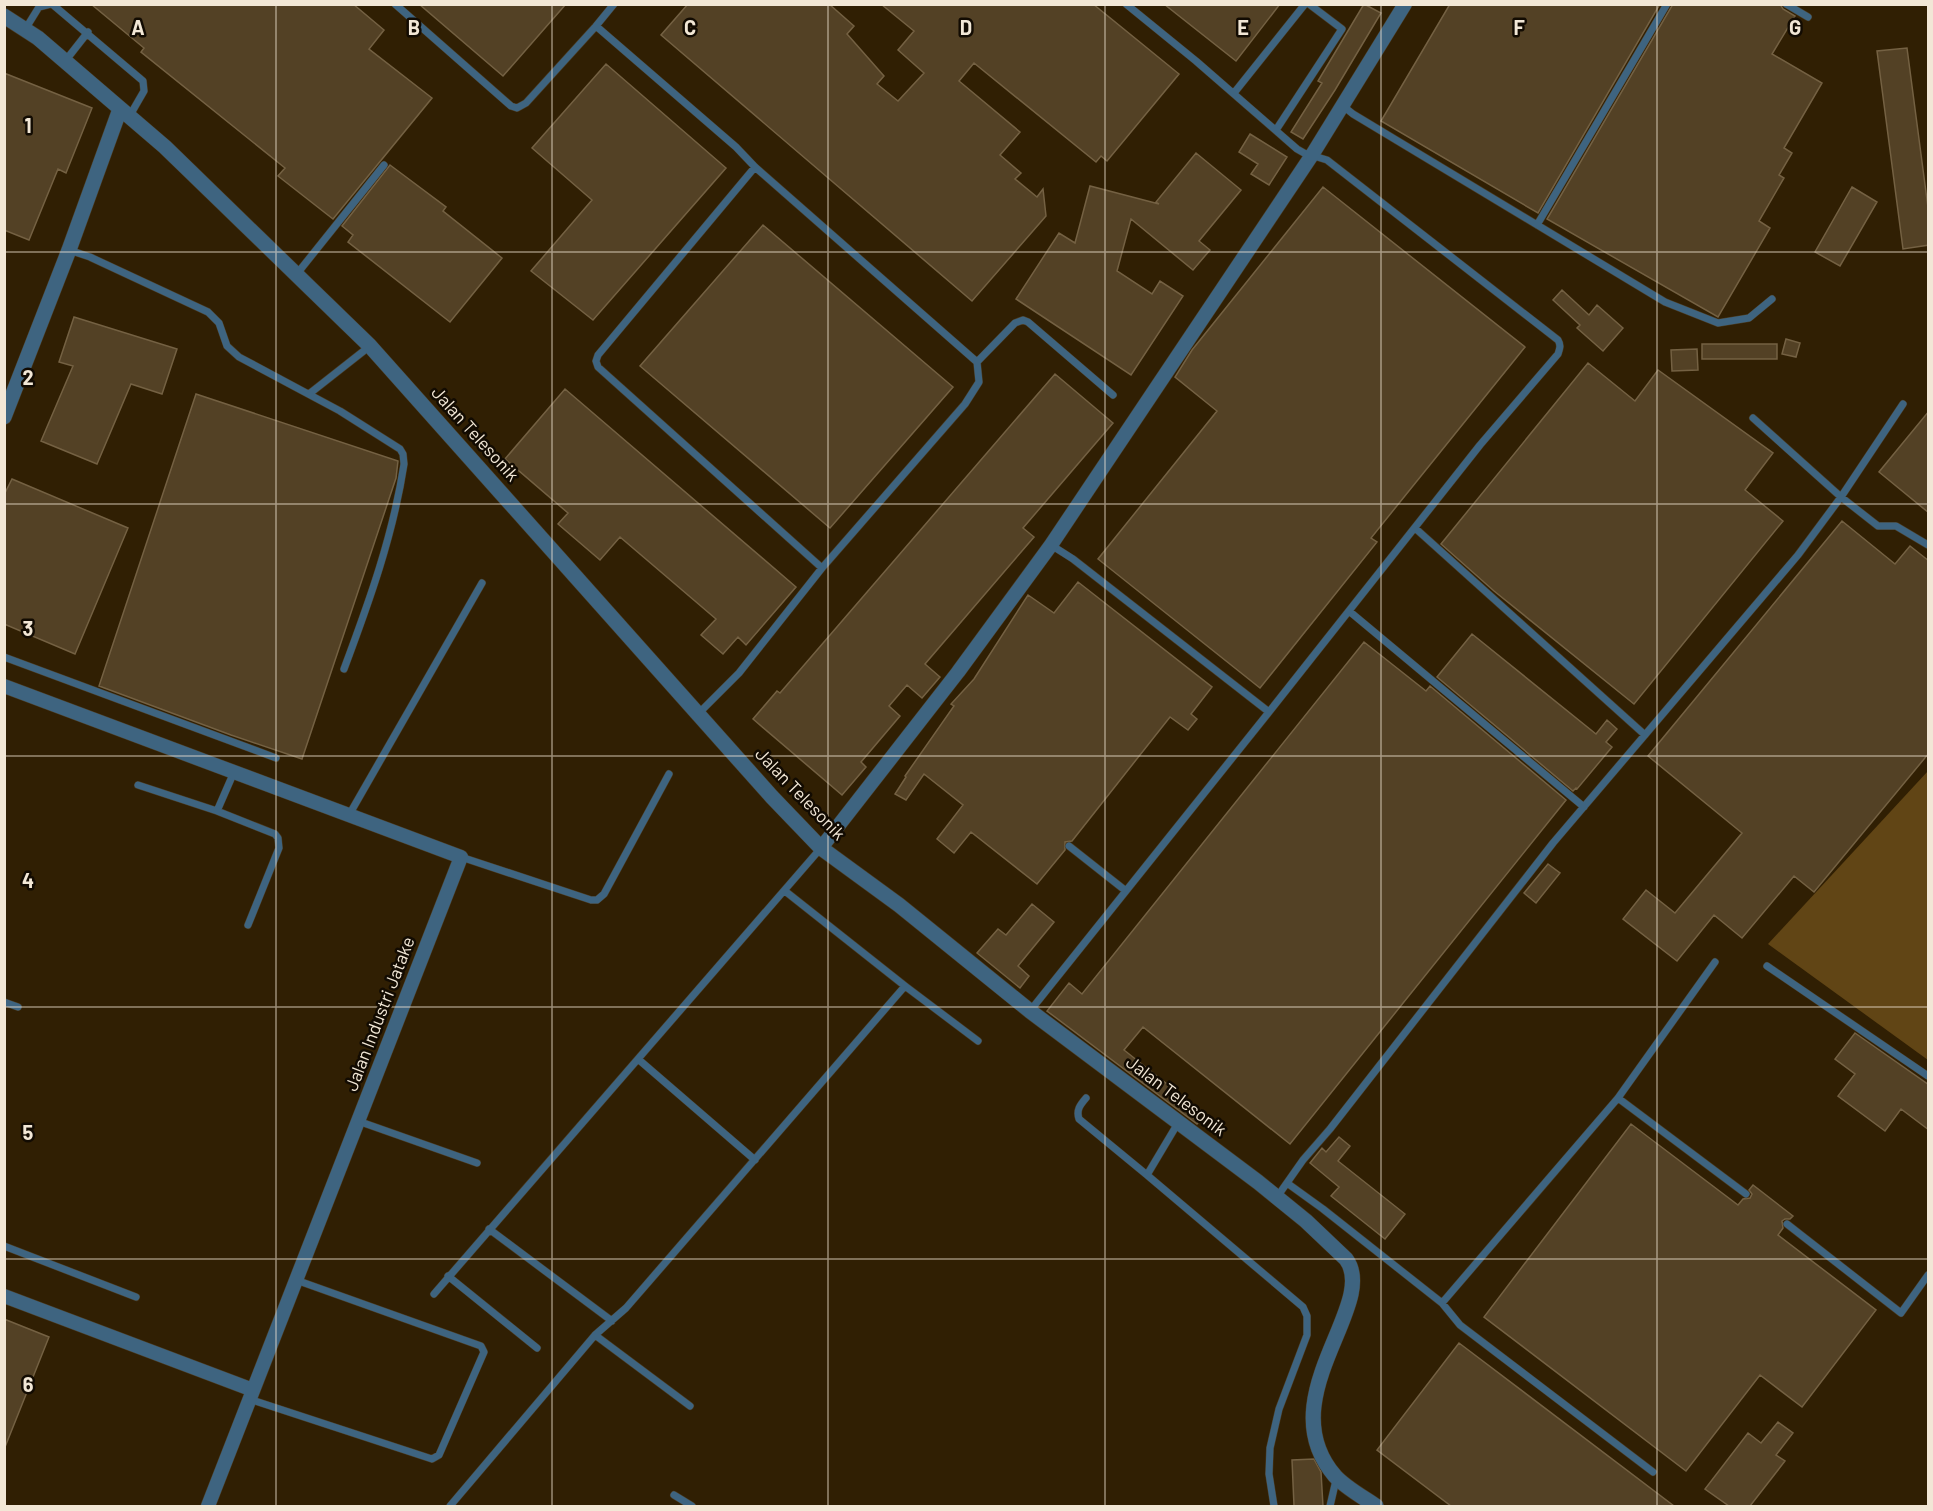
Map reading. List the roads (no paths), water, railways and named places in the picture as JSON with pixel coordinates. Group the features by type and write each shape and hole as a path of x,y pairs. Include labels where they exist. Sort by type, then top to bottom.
{"street":[{"path":"821,848 958,672 1051,545 1312,155 1399,7"},
{"name":"Jalan Telesonik","path":"4,16 26,28 66,60 165,147 370,346 772,797 821,848 899,905 1030,1011 1277,1197 1306,1221 1351,1265 1353,1288 1315,1395 1312,1423 1318,1449 1336,1477 1376,1506"},
{"path":"4,417 124,113"},
{"path":"4,686 461,857"},
{"name":"Jalan Industri Jatake","path":"208,1506 461,857"},
{"path":"4,1296 251,1395"}],"lane":[{"path":"26,28 39,7 52,4 88,32 143,81 144,91 124,113"},
{"path":"395,4 511,106 517,108 526,104 614,4"},
{"path":"1030,1011 1480,445 1558,354 1560,343 1327,160 1297,150 1234,93 1126,4"},
{"path":"1234,93 1305,4"},
{"path":"1276,130 1342,29 1309,4"},
{"path":"1536,225 1667,4"},
{"path":"1786,4 1808,17"},
{"path":"596,26 736,147 755,167 977,362 979,382 965,404 822,568 738,673 699,713"},
{"path":"66,60 88,32"},
{"path":"1342,106 1665,302 1718,323 1749,318 1772,299"},
{"path":"296,275 384,165"},
{"path":"755,167 598,355 596,361 598,367 822,568"},
{"path":"69,250 90,257 208,312 219,323 227,346 239,357 309,394 400,449 404,459 387,546 344,669"},
{"path":"977,362 1015,323 1023,320 1113,395"},
{"path":"309,394 370,346"},
{"path":"1277,1197 1553,843 1798,555 1904,404"},
{"path":"1753,418 1878,526 1896,526 1929,545"},
{"path":"1415,528 1645,735"},
{"path":"1051,545 1073,559 1269,712"},
{"path":"349,815 482,583"},
{"path":"1349,611 1584,807"},
{"path":"4,657 276,758"},
{"path":"217,811 234,772"},
{"path":"461,857 591,900 597,900 604,894 669,774"},
{"path":"138,785 217,811 275,834 279,848 248,925"},
{"path":"1069,846 1126,891"},
{"path":"434,1294 821,848"},
{"path":"785,891 978,1041"},
{"path":"1442,1303 1617,1098 1715,962"},
{"path":"1767,966 1929,1076"},
{"path":"450,1506 595,1335 626,1308 905,986"},
{"path":"4,1002 18,1007"},
{"path":"638,1059 755,1160"},
{"path":"1086,1098 1079,1107 1077,1114 1079,1119 1303,1307 1307,1316 1307,1335 1279,1409 1270,1448 1269,1474 1274,1506"},
{"path":"1617,1098 1746,1194"},
{"path":"358,1121 477,1163"},
{"path":"1147,1175 1178,1123"},
{"path":"1287,1183 1442,1303 1460,1325 1653,1472"},
{"path":"1787,1224 1901,1313 1929,1275"},
{"path":"489,1229 612,1321"},
{"path":"4,1245 136,1297"},
{"path":"448,1276 537,1348"},
{"path":"251,1395 432,1459 439,1455 484,1352 481,1346 296,1280"},
{"path":"595,1335 690,1406"},
{"path":"1330,1506 1336,1477"},
{"path":"674,1495 692,1506"}]}
